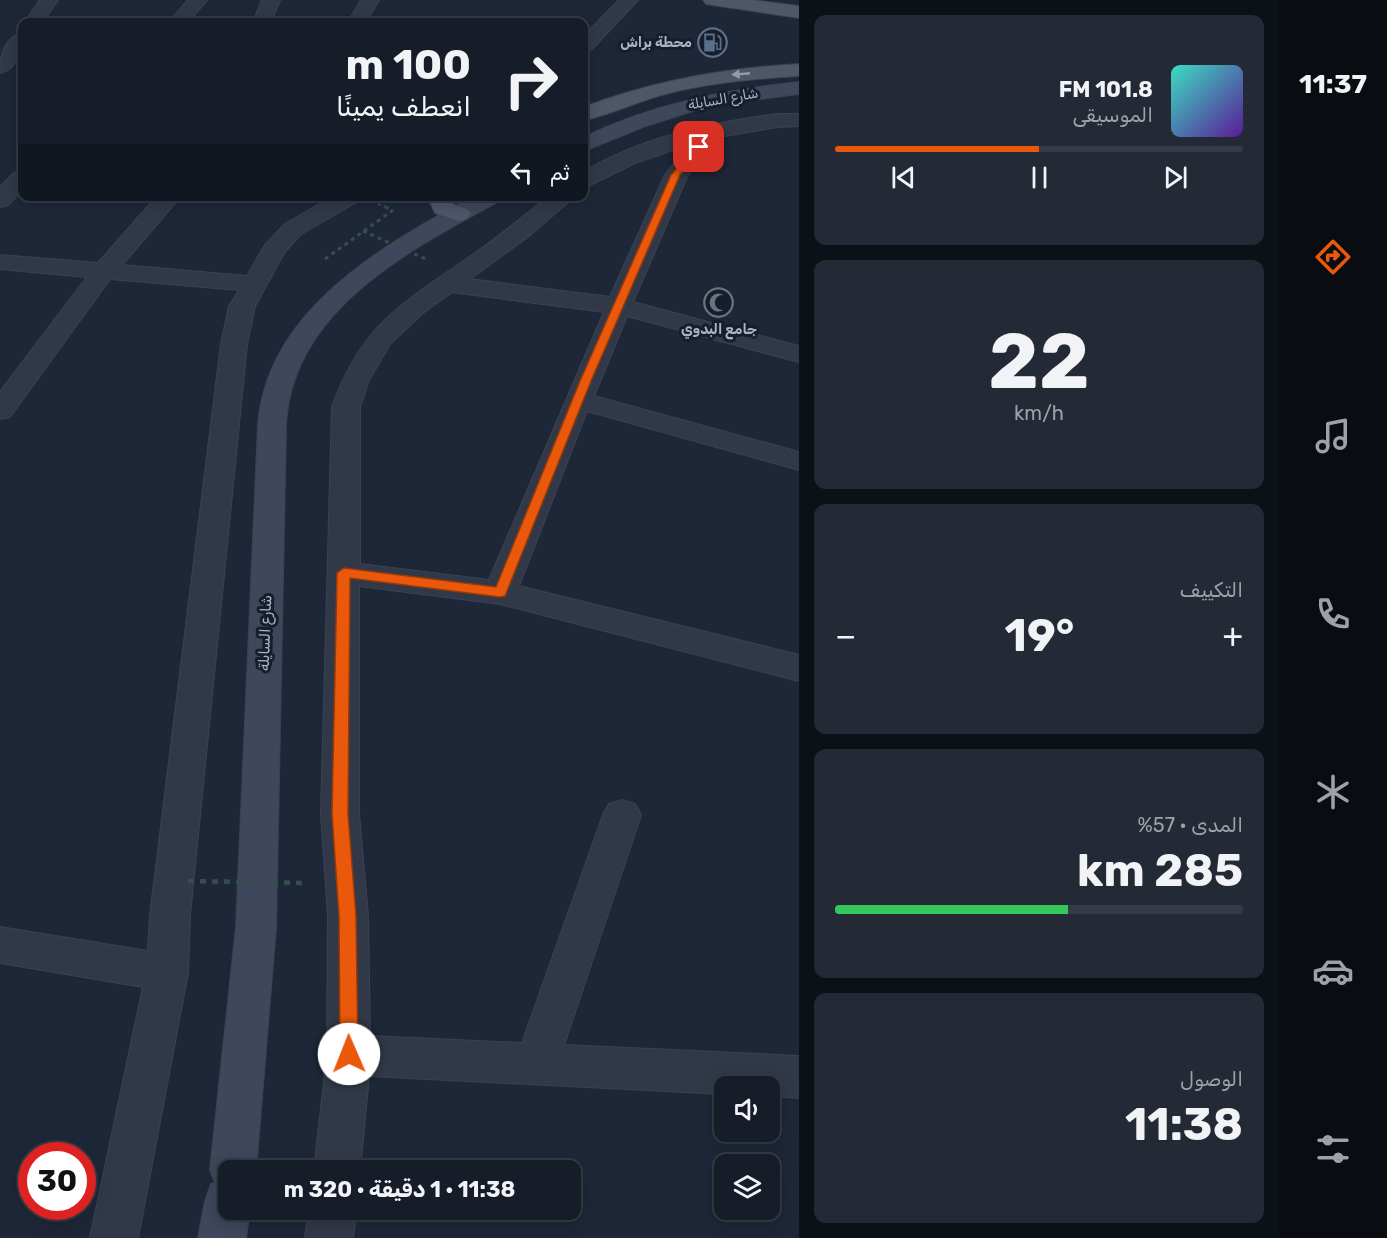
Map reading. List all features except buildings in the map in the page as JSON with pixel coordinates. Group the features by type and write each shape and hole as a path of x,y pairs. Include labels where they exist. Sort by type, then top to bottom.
{"main road":[{"path":"790,0 799,1"},
{"path":"722,1 799,12"},
{"path":"588,112 615,102 717,76 799,70"},
{"name":"شارع السايلة","path":"588,144 652,117 710,100 799,88"},
{"path":"652,117 688,117 748,108 799,108"},
{"name":"شارع السايلة","path":"234,1160 256,927 273,412 279,386 288,362 302,339 339,297 363,274 448,205 467,201"},
{"path":"222,1238 225,1220"}],"street":[{"path":"37,18 49,0"},
{"path":"182,18 198,0"},
{"path":"264,18 271,0"},
{"path":"359,18 370,0"},
{"path":"588,42 629,0"},
{"path":"0,35 18,37"},
{"path":"0,67 18,43"},
{"path":"588,180 620,161 679,141 751,123 799,120"},
{"path":"500,592 578,400 676,175 711,133"},
{"path":"0,200 18,182"},
{"path":"0,411 104,272 166,201"},
{"path":"114,1238 167,973 170,915 234,344 242,306 274,250 293,229 342,201"},
{"path":"338,1160 349,1054 348,916 340,814 346,406 351,388 368,353 439,272 556,201"},
{"path":"0,262 255,284"},
{"path":"439,272 618,306 799,354"},
{"path":"578,400 799,461"},
{"path":"344,573 500,592 799,668"},
{"path":"536,1064 622,815"},
{"path":"0,945 167,973"},
{"path":"349,1054 799,1077"},
{"path":"329,1238 331,1220"}],"path":[{"path":"325,259 393,210"},
{"path":"363,231 439,272"},
{"path":"188,881 308,883"}],"place":[{"name":"محطة براش","path":"713,42"},
{"name":"جامع البدوي","path":"719,302"}],"route":[{"path":"349,1054 348,916 340,814 344,573 500,592 586,381 676,175 699,147"}]}
